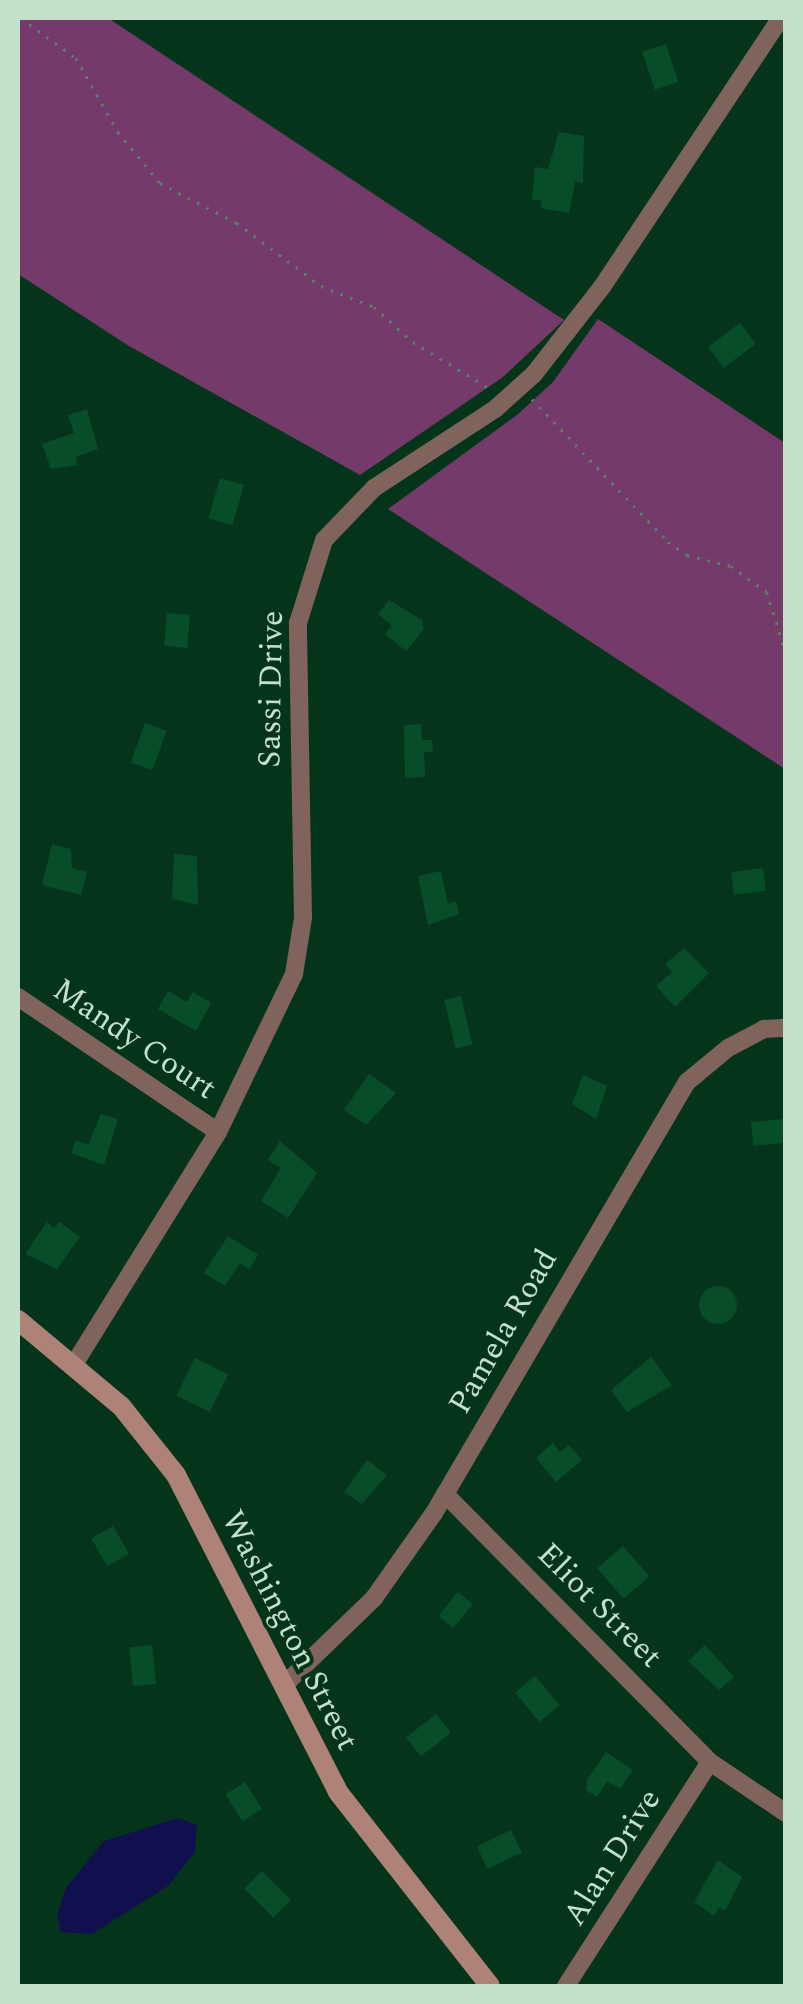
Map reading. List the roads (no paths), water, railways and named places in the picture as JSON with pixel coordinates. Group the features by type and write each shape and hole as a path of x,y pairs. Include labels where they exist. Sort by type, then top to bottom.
{"street":[{"name":"Sassi Drive","path":"73,1366 218,1132 275,1021 301,934 298,623 324,540 374,488 522,386 602,287 781,18"},
{"name":"Mandy Court","path":"18,997 218,1132"},
{"name":"Pamela Road","path":"283,1686 374,1598 445,1494 687,1082 728,1048 764,1029 786,1028"},
{"name":"Washington Street","path":"18,1320 121,1406 176,1475 338,1792 490,1986"},
{"name":"Eliot Street","path":"445,1494 710,1762"},
{"path":"710,1762 786,1813"},
{"name":"Alan Drive","path":"566,1986 710,1762"}]}
